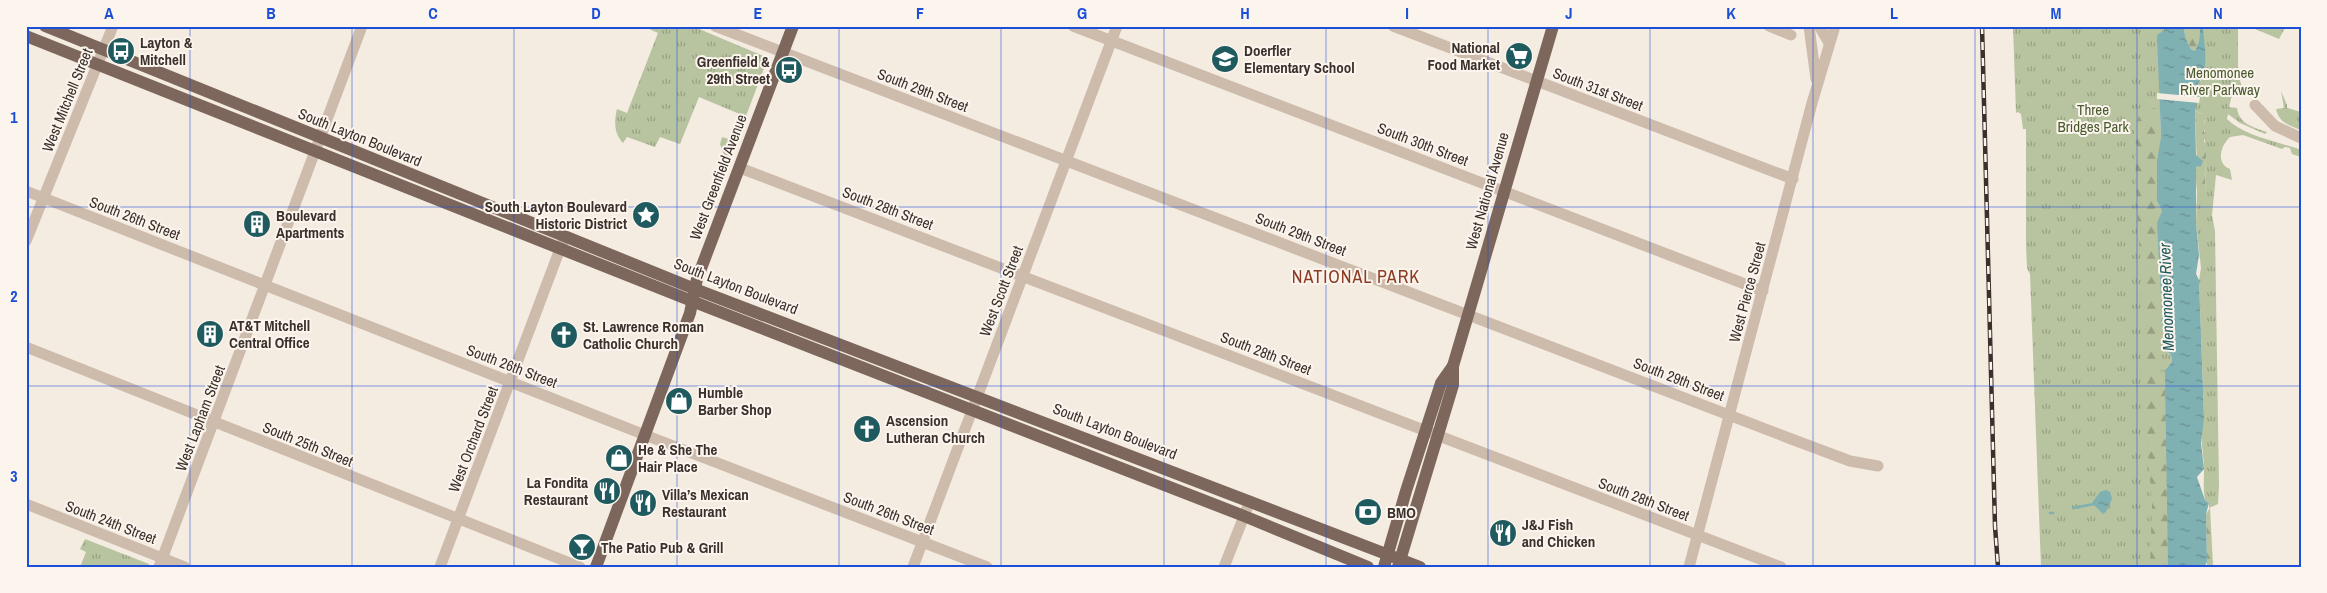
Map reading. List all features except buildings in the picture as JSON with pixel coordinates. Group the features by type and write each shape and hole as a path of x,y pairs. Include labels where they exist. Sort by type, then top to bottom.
{"main road":[{"name":"South Layton Boulevard","path":"45,26 318,145"},
{"name":"West Greenfield Avenue","path":"596,567 693,302 695,288 793,26"},
{"name":"West National Avenue","path":"1399,564 1453,385 1454,366 1468,315 1553,26"},
{"name":"South Layton Boulevard","path":"26,36 99,65 318,145 563,242 695,288 1250,501 1386,561 1420,567"},
{"name":"South Layton Boulevard","path":"563,242 693,302 971,412 1244,516 1368,567"},
{"name":"West National Avenue","path":"1386,561 1441,383 1454,366"}],"street":[{"name":"West Mitchell Street","path":"26,241 99,65 113,26"},
{"name":"West Lapham Street","path":"161,562 215,423 362,26"},
{"name":"South 29th Street","path":"715,26 1850,460 1878,466"},
{"name":"South 30th Street","path":"1073,26 1763,290"},
{"name":"West Scott Street","path":"913,567 1117,26"},
{"name":"South 31st Street","path":"1393,26 1792,179"},
{"path":"1769,26 1791,35"},
{"path":"1809,26 1815,64 1816,90"},
{"path":"1819,26 1829,43"},
{"name":"West Pierce Street","path":"1689,567 1816,90 1835,26"},
{"path":"2255,105 2274,126 2301,138"},
{"name":"South 28th Street","path":"740,168 1781,567"},
{"name":"South 26th Street","path":"26,191 645,435 987,567"},
{"name":"West Orchard Street","path":"440,567 563,242"},
{"name":"South 25th Street","path":"26,348 580,567"},
{"path":"1224,567 1250,501"},
{"name":"South 24th Street","path":"26,504 161,562 185,567"}],"green space":[{"path":"648,26 692,26 768,58 730,158 724,155 720,144 722,137 732,140 742,115 699,97 680,144 660,137 655,147 627,137 623,143 618,136 615,118 617,109 627,113 658,33 647,28"},
{"name":"Three Bridges Park","path":"2013,26 2163,26 2164,31 2158,44 2161,137 2157,201 2162,211 2160,217 2168,352 2173,358 2169,366 2168,567 2041,567 2030,274 2027,268 2026,245 2026,129 2023,129 2021,114 2016,113"},
{"name":"Menomonee River Parkway","path":"2183,26 2200,26 2199,41 2195,51 2191,49 2186,39"},
{"path":"2203,26 2238,26 2238,75 2244,92 2236,88 2229,107 2237,108 2241,118 2248,124 2267,132 2265,134 2240,123 2228,114 2227,119 2252,134 2301,150 2301,157 2292,154 2290,148 2285,147 2282,149 2243,135 2230,137 2222,149 2222,163 2230,169 2232,180 2216,175 2212,215 2215,231 2219,485 2218,504 2209,508 2209,503 2205,500 2204,496 2204,462 2201,437 2204,418 2199,280 2201,268 2196,223 2197,191 2205,192 2204,114 2195,111 2198,84 2202,79 2205,67"},
{"path":"2248,26 2286,26 2279,39"},
{"path":"2281,91 2287,108 2301,112 2301,130 2285,123 2277,114 2276,109 2284,108"},
{"path":"2160,107 2155,209 2164,350 2160,353 2162,371 2165,370 2168,567 2150,567 2152,504 2141,363 2145,354 2143,303 2140,291 2143,273 2137,228 2139,202 2137,199 2135,157 2138,147 2133,138 2140,111"},
{"path":"2195,111 2204,114 2206,117 2204,122 2206,126 2204,131 2206,136 2204,141 2206,145 2205,193 2197,191"},
{"path":"2210,508 2213,565 2207,567 2206,514"},
{"path":"85,539 149,564 148,567 80,567 86,552 80,549"}],"water":[{"name":"Menomonee River","path":"2163,26 2183,26 2186,39 2191,49 2195,51 2199,41 2200,26 2203,26 2205,48 2204,71 2198,84 2200,90 2195,111 2196,155 2203,161 2201,166 2196,167 2196,223 2199,255 2196,274 2199,280 2204,418 2201,443 2204,469 2197,477 2205,500 2209,503 2206,514 2207,562 2204,567 2168,567 2165,370 2170,365 2172,357 2164,350 2157,223 2162,211 2157,201 2157,161 2161,137 2157,37 2158,34 2164,31"},
{"path":"2106,490 2110,492 2112,499 2106,512 2103,514 2092,503 2100,492"}],"pier":[{"path":"2157,93 2200,97 2199,103 2157,99"}],"waterway":[{"path":"2073,508 2094,504"}],"railway":[{"path":"1982,26 1995,526 1998,567"}],"place":[{"name":"Layton & Mitchell","path":"121,51"},
{"name":"National Food Market","path":"1519,56"},
{"name":"Doerfler Elementary School","path":"1225,59"},
{"name":"Greenfield & 29th Street","path":"789,70"},
{"name":"South Layton Boulevard Historic District","path":"646,215"},
{"name":"Boulevard Apartments","path":"257,224"},
{"name":"AT&T Mitchell Central Office","path":"210,334"},
{"name":"St. Lawrence Roman Catholic Church","path":"564,335"},
{"name":"Humble Barber Shop","path":"679,401"},
{"name":"Ascension Lutheran Church","path":"867,429"},
{"name":"He & She The Hair Place","path":"619,458"},
{"name":"La Fondita Restaurant","path":"607,491"},
{"name":"Villa’s Mexican Restaurant","path":"643,503"},
{"name":"BMO","path":"1368,512"},
{"name":"J&J Fish and Chicken","path":"1503,533"},
{"name":"The Patio Pub & Grill","path":"582,547"}],"district":[{"name":"NATIONAL PARK","path":"1356,276"}]}
